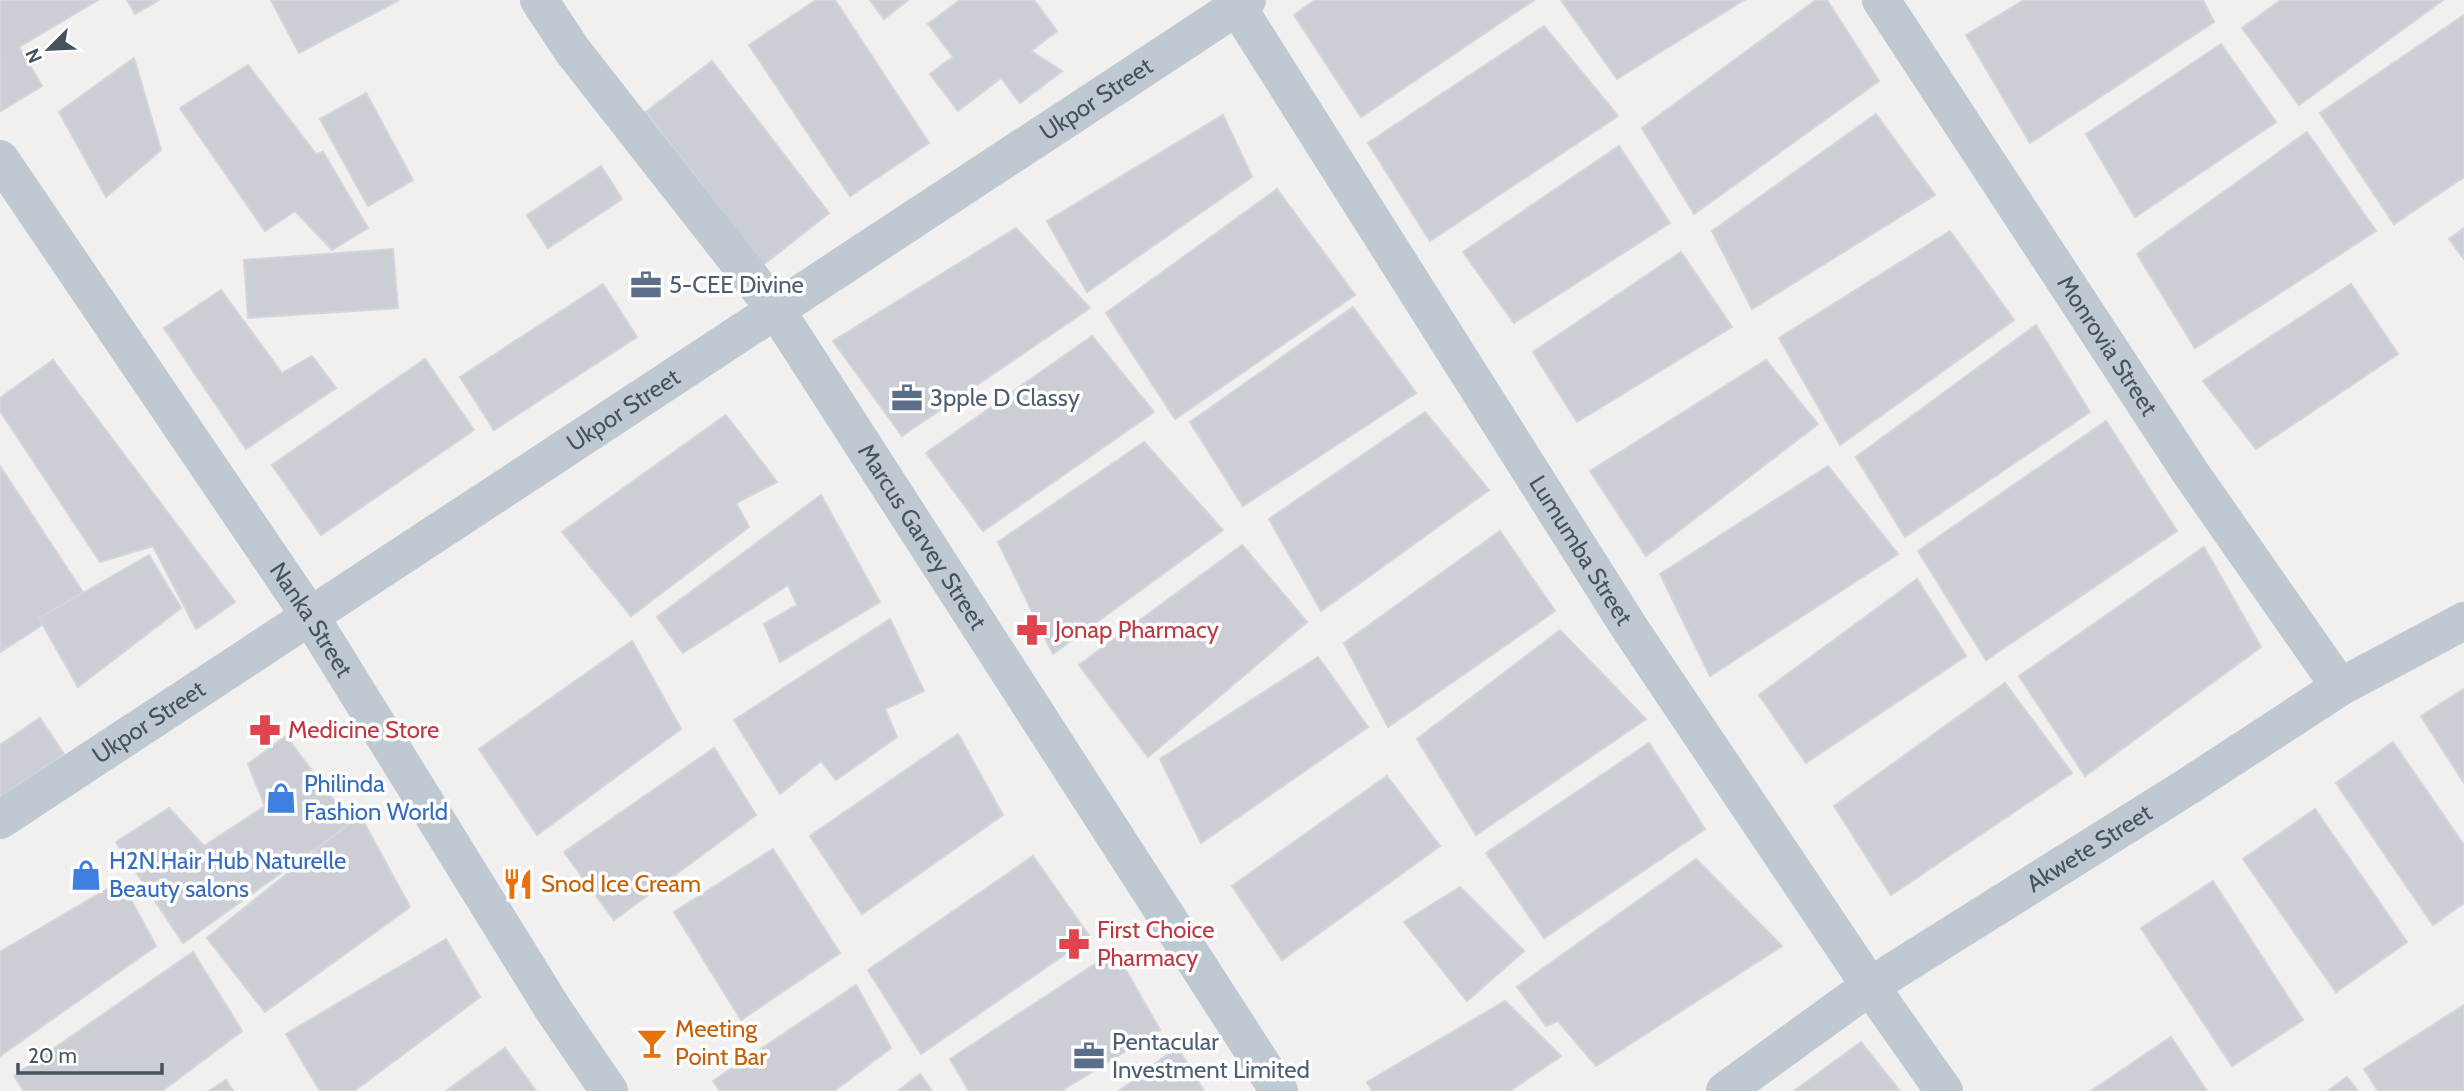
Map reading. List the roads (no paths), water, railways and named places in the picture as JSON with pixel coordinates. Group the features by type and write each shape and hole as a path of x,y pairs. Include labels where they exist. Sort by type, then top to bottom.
{"street":[{"name":"Marcus Garvey Street","path":"538,0 572,50 776,310 1279,1091"},
{"name":"Monrovia Street","path":"1881,0 2190,472 2340,687"},
{"name":"Ukpor Street","path":"0,820 1240,2"},
{"name":"Lumumba Street","path":"1240,2 1629,627 1870,986 1944,1091"},
{"name":"Nanka Street","path":"0,159 310,615 553,1009 609,1091"},
{"name":"Akwete Street","path":"1725,1091 1870,986 2190,785 2340,687 2464,621"}],"place":[{"name":"5-CEE Divine","path":"646,285"},
{"name":"3pple D Classy","path":"907,398"},
{"name":"Jonap Pharmacy","path":"1032,630"},
{"name":"Medicine Store","path":"265,730"},
{"name":"Philinda Fashion World","path":"281,798"},
{"name":"H2N.Hair Hub Naturelle Beauty salons","path":"86,875"},
{"name":"Snod Ice Cream","path":"518,884"},
{"name":"First Choice Pharmacy","path":"1074,944"},
{"name":"Meeting Point Bar","path":"652,1043"},
{"name":"Pentacular Investment Limited","path":"1089,1056"}]}
